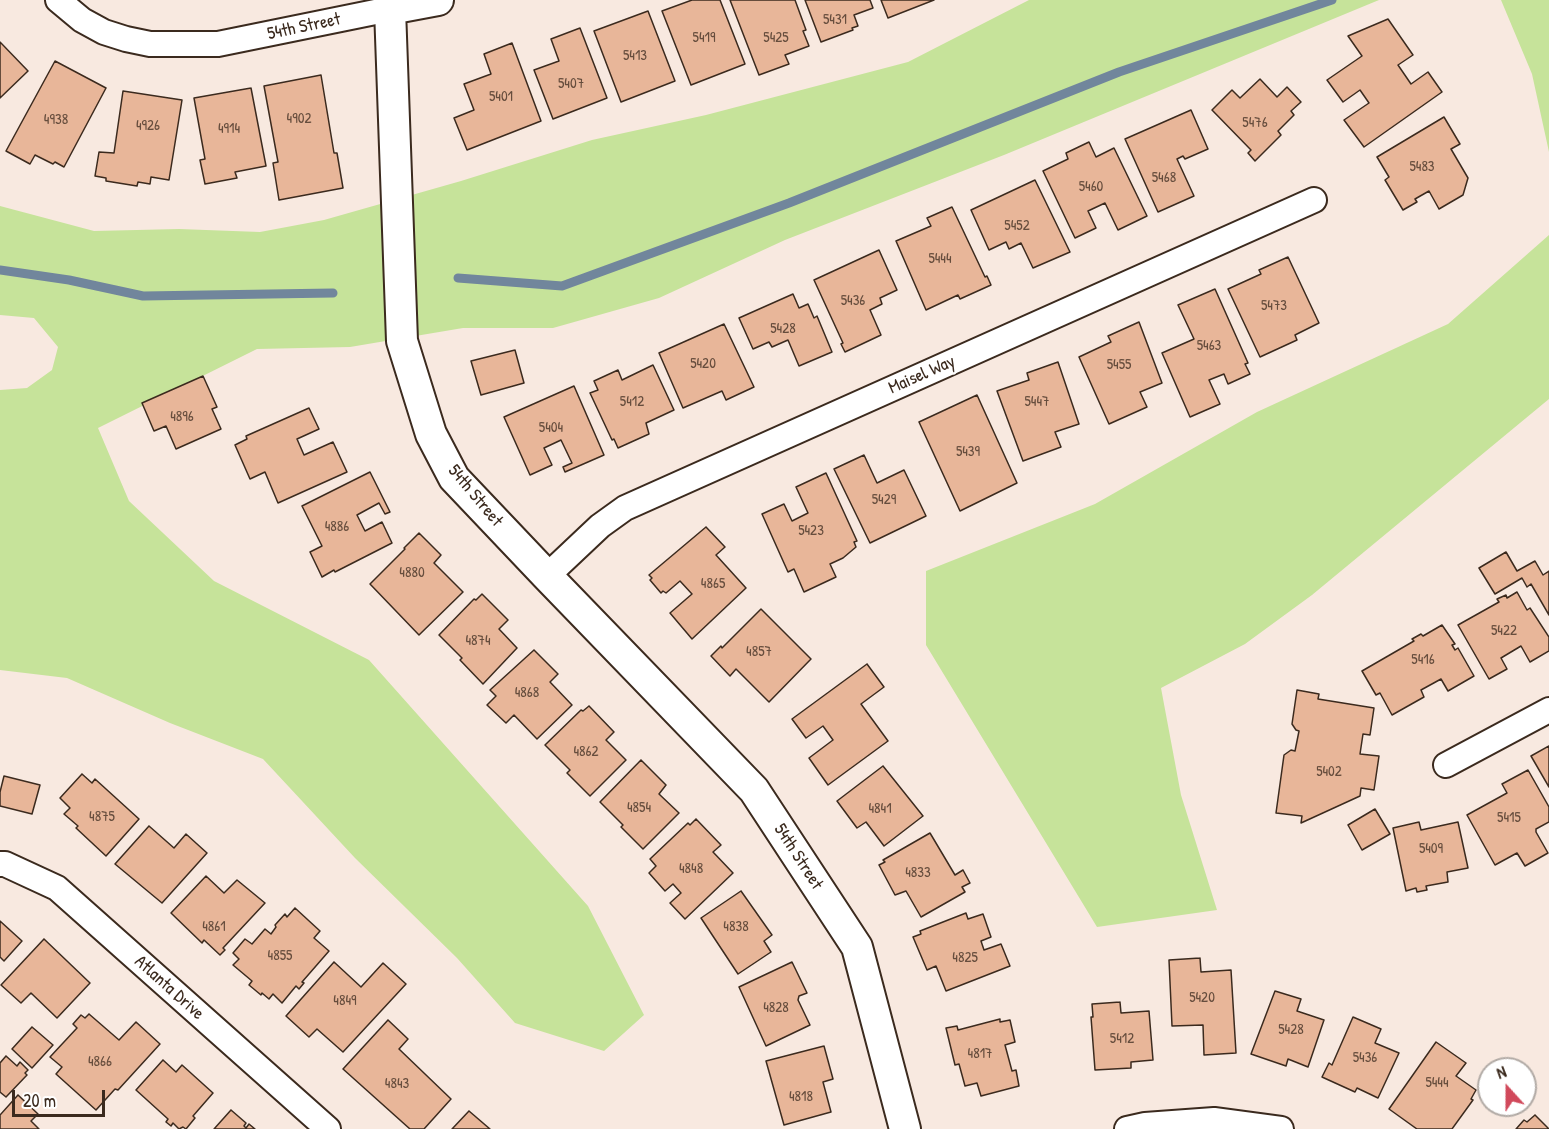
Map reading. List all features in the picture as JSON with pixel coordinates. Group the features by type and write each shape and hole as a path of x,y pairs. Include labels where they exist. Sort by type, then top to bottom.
{"street":[{"name":"54th Street","path":"58,0 82,20 104,32 150,44 218,44 390,4 402,341 431,434 454,478 754,790 857,947 905,1129"},
{"path":"390,4 438,0"},
{"name":"Maisel Way","path":"547,576 600,526 625,508 1314,200"},
{"path":"1446,765 1549,710"},
{"name":"Atlanta Drive","path":"0,864 5,864 57,888 328,1129"},
{"path":"1127,1129 1145,1125 1214,1120 1281,1129"}],"green space":[{"path":"1029,0 1379,0 1004,155 785,240 659,298 553,328 463,328 350,347 257,349 98,428 129,501 214,581 369,660 588,906 644,1015 604,1051 515,1023 457,958 355,858 263,759 170,723 67,678 0,670 0,390 27,388 52,370 58,347 34,318 0,315 0,206 94,231 179,229 260,232 324,220 461,181 592,140 706,115 908,62"},
{"path":"1501,0 1549,0 1549,152 1532,74"},
{"path":"1549,235 1549,399 1312,595 1245,644 1161,688 1181,795 1217,910 1097,927 926,645 926,571 1095,504 1257,412 1448,324"}],"building":[{"path":"692,0 720,0 745,64 691,85 662,11"},
{"path":"730,0 795,0 809,46 785,55 789,64 759,75"},
{"path":"805,0 870,0 873,8 854,15 858,26 852,28 853,30 821,42"},
{"path":"881,0 934,0 888,18"},
{"path":"648,11 675,81 621,102 594,31"},
{"path":"1388,19 1413,55 1398,65 1411,84 1428,72 1442,92 1364,147 1344,120 1369,103 1360,90 1343,102 1327,80 1362,56 1348,36"},
{"path":"580,28 607,98 553,119 534,70 559,61 551,39"},
{"path":"0,42 28,71 0,98"},
{"path":"512,43 541,121 467,150 454,118 474,110 464,84 491,74 484,54"},
{"path":"55,61 106,88 64,167 35,155 30,164 6,151"},
{"path":"321,75 334,153 337,153 343,188 279,200 273,163 278,162 264,86"},
{"path":"1260,79 1277,97 1287,87 1301,102 1291,111 1294,115 1278,131 1281,135 1255,161 1248,153 1251,150 1212,110 1232,90 1240,98"},
{"path":"251,88 266,166 235,172 237,178 205,184 200,160 205,159 194,98"},
{"path":"123,91 182,100 169,180 151,177 150,184 138,182 137,186 106,181 106,178 95,176 99,152 114,153"},
{"path":"1191,110 1208,149 1185,159 1183,156 1177,159 1194,196 1158,212 1125,139"},
{"path":"1444,117 1460,144 1451,149 1468,178 1463,195 1439,209 1429,191 1415,199 1417,202 1403,210 1385,180 1389,177 1377,157"},
{"path":"1089,142 1096,157 1114,148 1147,216 1118,230 1105,203 1088,211 1096,228 1075,238 1043,171 1068,159 1066,153"},
{"path":"1035,180 1070,252 1033,268 1021,243 1009,249 1006,242 989,250 971,210"},
{"path":"952,207 991,285 960,299 958,295 926,310 896,241 931,226 927,218"},
{"path":"879,250 897,290 880,298 882,304 870,310 881,335 845,352 814,280"},
{"path":"1288,257 1319,323 1295,335 1297,340 1260,357 1228,289 1261,274 1259,270"},
{"path":"1215,289 1248,363 1245,364 1250,374 1228,384 1224,374 1209,380 1220,404 1190,417 1162,353 1194,339 1178,305"},
{"path":"793,294 799,308 808,304 814,318 817,316 832,352 799,366 788,340 772,347 769,342 753,349 739,318"},
{"path":"1139,322 1162,383 1140,392 1147,407 1109,424 1079,357 1111,342 1108,336"},
{"path":"724,324 754,387 726,400 722,391 683,408 659,353"},
{"path":"515,350 524,383 481,395 471,361"},
{"path":"1058,362 1079,424 1055,432 1061,447 1023,461 997,391 1029,380 1027,373"},
{"path":"653,365 674,410 646,423 649,434 618,448 590,393 598,390 594,381 618,370 622,380"},
{"path":"203,376 217,407 212,409 221,429 176,449 166,426 154,431 142,403"},
{"path":"574,386 604,455 565,472 563,467 572,463 561,440 544,448 552,465 530,475 504,417"},
{"path":"977,395 1017,483 960,511 919,422"},
{"path":"309,408 319,429 297,439 304,455 333,442 347,472 278,503 265,472 250,479 235,445 247,439 246,436"},
{"path":"864,455 877,483 904,470 926,516 870,543 834,469"},
{"path":"370,472 390,512 385,514 379,503 357,515 365,531 382,522 392,543 322,577 310,552 322,546 302,506"},
{"path":"826,473 857,541 854,542 856,547 843,558 830,564 836,577 804,592 794,569 788,572 762,514 784,504 792,521 808,513 796,487"},
{"path":"706,527 725,547 716,555 746,588 692,639 670,613 692,594 680,581 666,593 663,591 661,593 650,580 652,578 649,575"},
{"path":"419,533 441,555 434,563 463,592 419,635 370,584"},
{"path":"1506,552 1517,571 1535,561 1543,575 1549,571 1549,615 1531,584 1527,587 1522,578 1495,594 1479,568"},
{"path":"1517,592 1527,610 1530,608 1549,637 1549,651 1530,662 1521,646 1501,658 1507,669 1489,679 1458,625 1499,602 1497,599 1506,595 1507,598"},
{"path":"482,594 508,620 499,629 517,648 483,684 439,635 474,599 476,600"},
{"path":"761,609 811,659 769,702 736,669 730,676 711,656"},
{"path":"1442,625 1455,644 1452,645 1455,650 1458,648 1474,676 1448,691 1441,679 1421,690 1424,697 1392,715 1380,693 1376,695 1362,671 1414,641 1412,639 1421,634 1423,636"},
{"path":"534,650 558,674 550,682 572,705 537,739 514,715 506,723 487,705 496,696 490,690"},
{"path":"867,664 884,687 861,704 888,741 828,785 809,758 833,740 823,726 806,738 792,719"},
{"path":"1297,690 1319,694 1318,699 1374,708 1370,735 1363,734 1360,754 1379,756 1374,790 1361,788 1360,796 1301,823 1302,816 1276,813 1284,755 1291,750 1295,751 1299,731 1292,724"},
{"path":"589,706 614,732 606,740 626,760 590,796 567,773 570,770 545,745 581,710"},
{"path":"1549,746 1549,787 1531,756"},
{"path":"641,760 666,785 659,794 679,813 643,849 600,802"},
{"path":"883,766 923,816 884,846 866,822 857,828 837,801"},
{"path":"1528,770 1549,807 1549,822 1536,829 1548,853 1525,866 1517,853 1495,865 1467,815 1507,793 1502,784"},
{"path":"82,774 92,783 95,779 139,819 106,856 64,814 70,808 60,798"},
{"path":"4,776 40,785 32,814 0,806 0,792"},
{"path":"1375,809 1390,834 1362,850 1348,825"},
{"path":"696,819 721,845 713,852 733,873 685,919 670,903 681,893 673,884 665,891 649,873 656,866 650,859 688,823 690,825"},
{"path":"1419,822 1421,830 1458,822 1468,868 1447,872 1448,882 1426,886 1427,890 1417,892 1416,888 1406,891 1393,828"},
{"path":"149,826 174,848 186,834 207,853 162,903 115,864"},
{"path":"930,833 955,875 963,870 970,883 962,887 965,892 921,917 906,891 895,895 879,865 885,862 883,860"},
{"path":"206,876 224,893 237,880 265,903 223,948 225,950 220,955 204,940 202,943 171,913"},
{"path":"741,891 772,935 764,941 771,952 738,974 701,918"},
{"path":"295,908 320,931 314,938 329,951 302,982 304,983 299,989 296,986 282,1003 273,994 269,999 249,985 252,981 233,965 239,959 233,953 245,939 252,944 265,929 271,934 275,925 285,914 287,917"},
{"path":"966,913 968,919 983,914 991,937 981,941 984,950 1001,944 1010,966 946,991 936,966 927,970 913,937 921,934 920,931"},
{"path":"0,921 22,941 4,961 0,957"},
{"path":"44,939 90,983 57,1018 31,993 21,1003 1,985"},
{"path":"1200,958 1201,972 1231,970 1236,1053 1204,1055 1203,1025 1172,1026 1169,960"},
{"path":"334,962 361,987 383,963 406,984 343,1052 317,1029 309,1037 286,1016"},
{"path":"792,962 807,993 799,996 798,1000 810,1025 766,1046 739,987"},
{"path":"1275,991 1301,999 1297,1011 1324,1020 1308,1067 1288,1059 1286,1066 1251,1054"},
{"path":"1120,1002 1121,1013 1149,1011 1153,1060 1131,1062 1131,1068 1095,1070 1092,1004"},
{"path":"89,1014 119,1040 136,1022 160,1044 118,1090 115,1089 96,1110 56,1074 62,1067 50,1057 77,1028 73,1024 81,1015 85,1018"},
{"path":"1353,1017 1381,1029 1375,1043 1399,1053 1378,1098 1357,1088 1355,1092 1322,1077 1329,1063 1332,1065"},
{"path":"1000,1019 1000,1022 1010,1020 1015,1042 1005,1045 1012,1071 1016,1070 1019,1086 981,1096 977,1083 965,1086 959,1064 955,1065 946,1028 957,1026 958,1030"},
{"path":"388,1020 408,1039 399,1049 451,1099 424,1129 410,1129 343,1069"},
{"path":"32,1027 53,1045 32,1068 12,1049"},
{"path":"1436,1042 1466,1063 1456,1076 1476,1090 1471,1099 1473,1100 1452,1129 1417,1129 1389,1109"},
{"path":"824,1046 833,1079 823,1082 831,1112 784,1125 766,1061"},
{"path":"6,1056 17,1066 20,1062 28,1070 25,1073 27,1075 6,1097 0,1092 0,1063"},
{"path":"163,1060 176,1072 182,1065 213,1093 193,1116 195,1118 186,1129 183,1127 179,1129 173,1123 171,1126 166,1122 168,1119 136,1090"},
{"path":"18,1095 38,1114 31,1121 39,1129 0,1129 0,1115"},
{"path":"231,1110 246,1123 244,1126 246,1128 249,1124 255,1129 214,1129"},
{"path":"469,1111 490,1129 452,1129"},
{"path":"1533,1117 1537,1117 1549,1129 1516,1129 1524,1120 1527,1122"}],"waterway":[{"path":"458,278 562,286 789,203 1119,72 1332,0"},
{"path":"0,270 69,280 143,296 333,293"}]}
